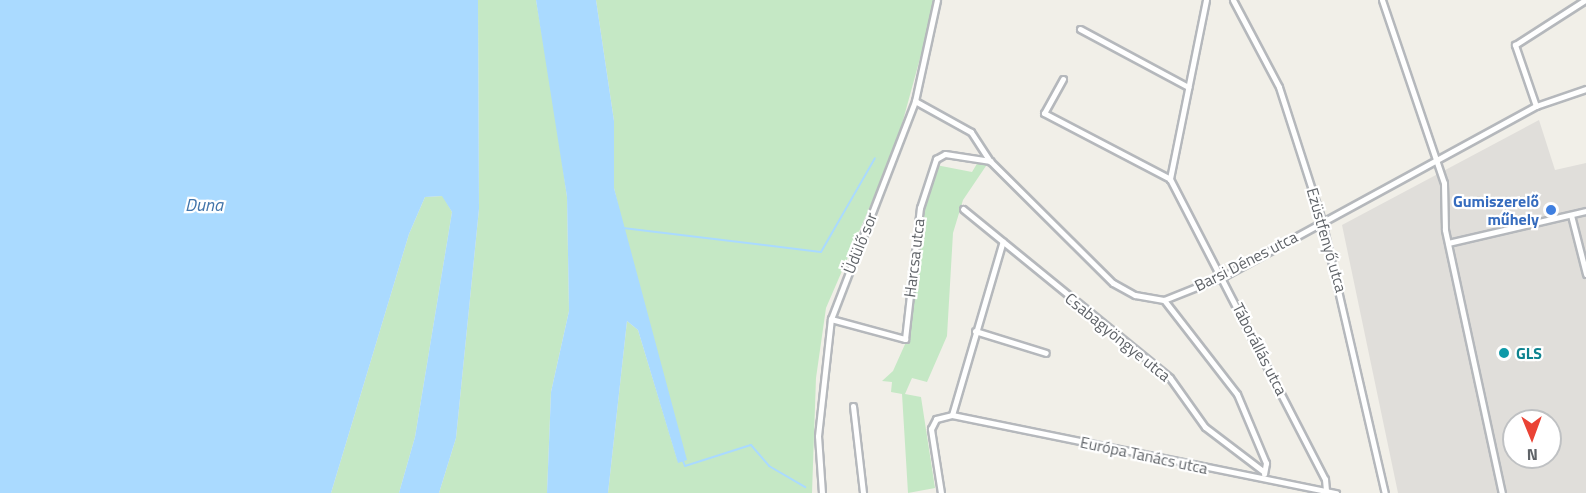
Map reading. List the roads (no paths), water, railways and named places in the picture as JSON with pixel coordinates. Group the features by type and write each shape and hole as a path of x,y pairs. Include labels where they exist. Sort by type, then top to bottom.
{"street":[{"name":"Üdülő sor","path":"822,493 818,436 831,319 915,101 937,0"},
{"path":"1063,79 1044,112 1170,179 1206,0"},
{"name":"Ezüstfenyő utca","path":"1233,0 1280,87 1322,221 1385,493"},
{"path":"1382,0 1437,159 1448,243 1502,493"},
{"path":"1536,106 1515,45 1585,0"},
{"path":"1080,29 1188,87"},
{"name":"Barsi Dénes utca","path":"1164,300 1224,276 1536,106 1586,89"},
{"path":"915,101 971,132 990,161 1113,283 1135,295 1164,300 1237,394 1261,448 1263,479"},
{"name":"Harcsa utca","path":"831,319 905,339 920,208 936,159 945,154 990,161"},
{"name":"Táborállás utca","path":"1170,179 1224,276 1325,478 1326,491"},
{"name":"Csabagyöngye utca","path":"963,209 1170,378 1206,427 1264,472"},
{"path":"1448,243 1586,211"},
{"path":"1571,214 1586,274"},
{"path":"941,493 931,429 936,419 952,415 1003,241"},
{"path":"975,331 1046,353"},
{"path":"853,406 862,493"},
{"name":"Európa Tanács utca","path":"952,415 1336,493"}],"water":[{"name":"Duna","path":"0,0 478,0 479,209 456,438 439,493 399,493 415,437 452,212 442,196 425,197 409,234 331,493 0,493"},
{"path":"536,0 596,0 614,121 614,188 687,460 678,463 638,330 627,321 608,493 547,493 551,392 569,311 567,197"}],"waterway":[{"path":"623,228 821,252 875,158"},
{"path":"683,461 685,466 751,445 769,466 805,487"}],"place":[{"name":"Gumiszerelő műhely","path":"1551,210"},
{"name":"GLS","path":"1504,353"}]}
